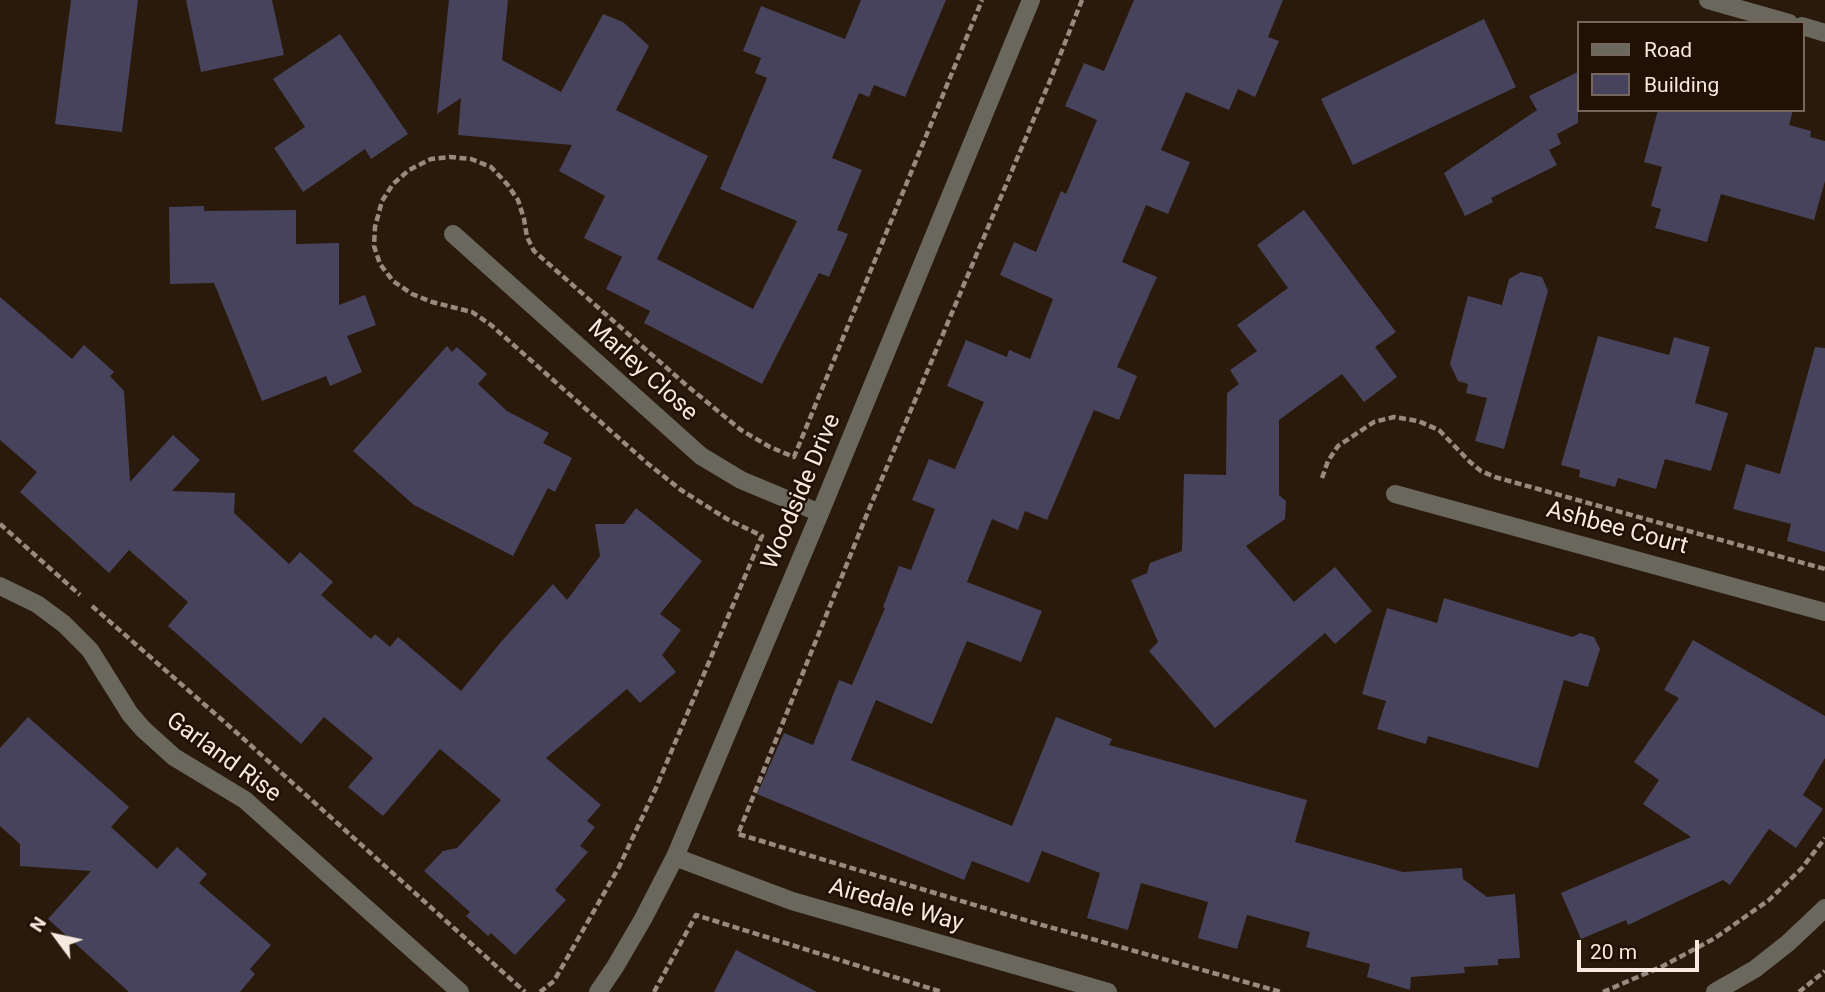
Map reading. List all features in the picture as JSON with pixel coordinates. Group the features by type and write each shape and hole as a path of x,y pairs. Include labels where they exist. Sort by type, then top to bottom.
{"street":[{"name":"Woodside Drive","path":"598,992 643,919 675,857 1031,0"},
{"path":"1708,0 1782,21"},
{"path":"1804,27 1825,33"},
{"name":"Marley Close","path":"453,234 701,456 740,480 820,513"},
{"name":"Ashbee Court","path":"1395,494 1825,612"},
{"name":"Garland Rise","path":"0,586 37,604 65,624 95,658 130,714 159,744 192,769 245,800 460,992"},
{"name":"Airedale Way","path":"675,857 792,901 1108,992"},
{"path":"1715,992 1755,969 1825,908"}],"path":[{"path":"794,457 982,0"},
{"path":"1082,0 867,514 738,834 1035,923 1281,992"},
{"path":"1322,478 1328,461 1338,446 1374,422 1394,417 1418,421 1438,430 1476,467 1495,477 1825,569"},
{"path":"0,524 80,595"},
{"path":"540,992 554,981 619,867 656,788 762,536"},
{"path":"90,604 525,992"},
{"path":"1603,992 1662,966 1715,938 1769,900 1801,868 1825,838"},
{"path":"654,992 696,915 942,992"},
{"path":"1799,992 1825,971"}],"building":[{"path":"71,0 138,0 122,132 55,124"},
{"path":"186,0 272,0 284,55 201,72"},
{"path":"449,0 508,0 502,60 561,92 603,14 623,22 649,46 616,110 708,156 657,259 753,309 797,221 720,189 767,78 755,73 761,58 743,51 761,6 845,39 861,0 946,0 905,97 874,85 869,97 859,93 832,158 862,170 837,230 848,234 829,277 819,273 762,384 644,323 650,311 606,289 622,257 584,238 605,196 559,171 572,145 458,135 461,98 437,114"},
{"path":"1134,0 1283,0 1268,37 1279,41 1255,97 1238,89 1229,110 1186,92 1161,150 1190,162 1168,214 1146,205 1122,262 1157,277 1117,367 1137,376 1119,420 1094,410 1047,520 1025,511 1018,530 992,519 967,582 1042,611 1021,662 967,641 932,724 876,700 851,760 1012,826 1056,717 1112,739 1109,745 1307,800 1295,842 1403,872 1462,868 1463,879 1487,897 1515,894 1520,958 1498,959 1498,965 1464,967 1465,973 1411,977 1410,990 1367,977 1370,964 1306,947 1310,932 1247,915 1237,949 1198,938 1208,902 1141,883 1128,930 1087,918 1100,873 1042,851 1029,883 972,861 964,880 757,794 784,733 813,745 839,680 852,685 885,608 883,607 899,566 911,570 935,509 912,500 929,459 955,469 984,402 947,386 966,340 1007,357 1009,350 1030,359 1053,299 1000,275 1014,242 1036,252 1061,191 1066,194 1097,120 1065,106 1084,63 1104,71"},
{"path":"1484,19 1516,87 1353,165 1321,99"},
{"path":"340,34 408,134 371,159 365,149 303,192 274,148 305,127 273,79"},
{"path":"1576,73 1578,123 1557,134 1561,144 1549,150 1557,165 1491,198 1493,202 1465,216 1444,173 1537,110 1529,96"},
{"path":"1657,112 1792,112 1789,125 1811,131 1810,137 1825,141 1825,181 1814,220 1721,194 1707,242 1655,228 1661,209 1651,206 1662,167 1644,162"},
{"path":"204,206 204,211 296,210 296,244 339,243 339,305 365,295 376,325 347,336 362,372 330,386 326,376 262,401 214,283 170,284 169,207"},
{"path":"1304,210 1396,332 1375,347 1397,377 1364,402 1342,374 1279,420 1279,495 1286,501 1285,519 1246,546 1294,602 1335,567 1372,611 1335,644 1325,633 1215,728 1149,651 1158,642 1131,580 1147,573 1150,563 1182,551 1184,474 1226,475 1227,393 1239,384 1230,370 1257,351 1237,325 1288,288 1257,245"},
{"path":"1521,272 1542,277 1548,291 1504,449 1475,441 1487,398 1466,393 1468,384 1458,381 1450,364 1468,296 1502,305 1509,279"},
{"path":"0,297 72,359 84,345 114,372 110,376 124,391 130,482 173,435 200,460 172,491 235,493 234,513 289,564 300,552 333,582 321,595 371,639 375,634 390,647 398,637 461,691 553,584 567,600 600,556 595,524 624,524 636,508 702,561 660,614 681,630 662,655 676,672 640,703 627,689 546,758 601,805 587,821 595,827 580,846 588,852 555,890 566,900 515,955 491,933 488,936 466,916 470,912 424,871 443,851 457,848 501,800 440,749 383,816 348,787 373,758 324,717 301,744 168,626 188,602 129,550 109,573 20,492 37,472 0,440"},
{"path":"1598,336 1669,355 1674,337 1710,347 1695,403 1728,413 1711,471 1665,459 1656,489 1618,478 1615,487 1579,477 1580,470 1561,465"},
{"path":"447,346 452,352 457,347 487,374 478,384 507,411 549,433 543,443 572,458 555,492 548,488 513,556 414,505 353,451"},
{"path":"1815,347 1825,348 1825,552 1787,541 1791,524 1733,509 1746,464 1780,474"},
{"path":"1444,598 1573,637 1580,633 1594,637 1600,649 1588,687 1564,680 1538,768 1428,736 1426,744 1377,729 1386,701 1362,694 1387,608 1437,623"},
{"path":"1693,640 1825,716 1825,758 1803,795 1823,809 1796,848 1769,829 1730,885 1723,880 1628,925 1626,920 1581,939 1561,893 1691,837 1643,804 1659,780 1634,762 1679,698 1664,690"},
{"path":"28,717 129,807 111,827 157,869 177,847 207,874 199,883 271,945 250,969 255,974 240,992 129,992 48,919 91,871 20,866 20,844 0,826 0,748"},
{"path":"736,950 817,992 714,992"}]}
